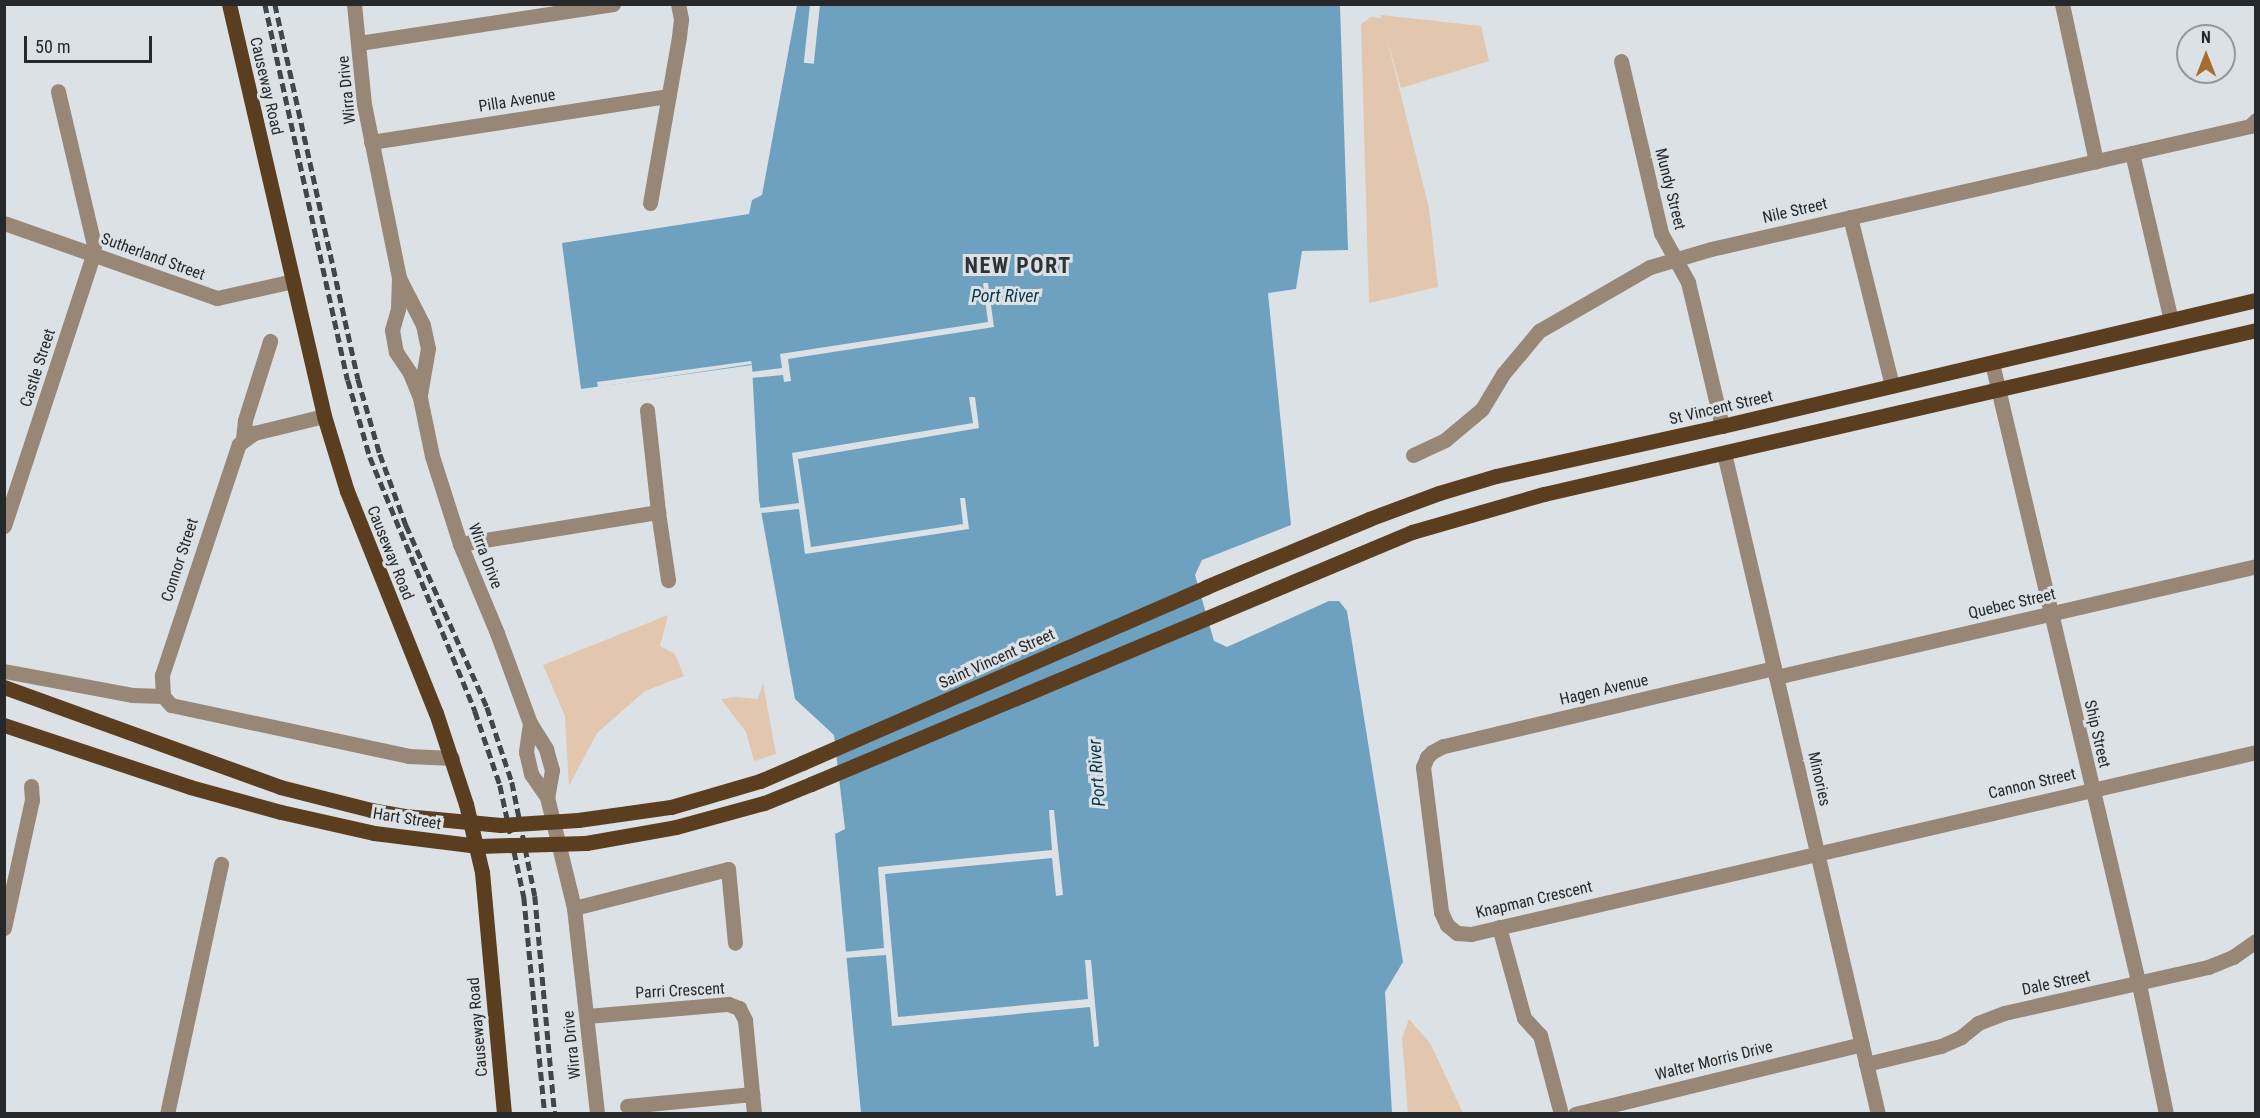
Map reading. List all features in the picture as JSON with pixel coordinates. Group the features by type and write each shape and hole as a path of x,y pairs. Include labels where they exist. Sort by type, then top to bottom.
{"main road":[{"name":"Causeway Road","path":"229,4 324,416 347,491 452,758 466,804 482,872 504,1113"},
{"name":"St Vincent Street","path":"1206,587 1439,492 1497,476 1722,426 2256,300"},
{"path":"1722,426 1724,453 2256,330"},
{"name":"Hart Street","path":"4,725 190,787 281,812 374,833 478,846 586,843 676,827 764,803 1216,616 1412,532 1504,504 1724,453"},
{"name":"Saint Vincent Street","path":"802,763 1206,587"},
{"name":"Hart Street","path":"4,687 280,787 371,810 416,818 501,825 578,820 671,807 760,781 802,763"}],"street":[{"name":"Wirra Drive","path":"354,4 360,43 364,104 399,278 398,309 392,330 396,352 410,373 420,398 432,456 460,544 497,633 530,723 526,752 531,774 547,797 574,908 597,1113"},
{"path":"360,43 613,4"},
{"path":"650,203 680,27 678,4"},
{"path":"2062,4 2096,162"},
{"name":"Mundy Street","path":"1621,60 1661,233 1688,282 1722,426"},
{"path":"58,91 94,245 93,255"},
{"name":"Pilla Avenue","path":"371,142 668,96"},
{"name":"Nile Street","path":"1413,455 1444,440 1482,409 1503,374 1539,331 1650,267 1850,217 2254,125"},
{"path":"2132,153 2171,320"},
{"path":"1850,217 1892,386"},
{"name":"Sutherland Street","path":"4,223 217,298 293,281"},
{"name":"Castle Street","path":"4,526 93,255"},
{"name":"Wirra Drive","path":"399,278 423,326 428,348 420,398"},
{"name":"Connor Street","path":"163,696 162,675 233,454 243,439 245,420 270,341"},
{"name":"Ship Street","path":"1992,363 2138,983 2166,1113"},
{"path":"647,410 668,580"},
{"path":"243,439 254,433 324,416"},
{"name":"Minories","path":"1724,453 1878,1113"},
{"path":"460,544 658,512"},
{"name":"Quebec Street","path":"1775,673 2051,614 2256,566"},
{"path":"4,671 132,695 163,696 171,705 409,756 452,758"},
{"name":"Hagen Avenue","path":"1443,746 1775,673"},
{"name":"Knapman Crescent","path":"1443,746 1426,757 1423,766 1441,912 1447,925 1457,933 1471,934 1817,852"},
{"name":"Cannon Street","path":"1817,852 2256,752"},
{"path":"4,928 32,800 31,786"},
{"path":"167,1113 221,864"},
{"path":"574,908 728,869 735,943"},
{"path":"1499,927 1524,1018 1540,1035 1561,1113"},
{"name":"Dale Street","path":"1866,1064 1941,1046 1961,1037 1977,1023 2004,1013 2208,967 2233,957 2256,941"},
{"name":"Parri Crescent","path":"587,1016 728,1004 739,1008 745,1020 754,1113"},
{"name":"Walter Morris Drive","path":"1575,1113 1862,1044"},
{"path":"627,1106 752,1094"}],"shaded area":[{"path":"1381,15 1481,26 1489,61 1401,88 1387,39 1429,208 1438,287 1369,303 1361,24 1371,17 1381,18"},
{"path":"668,615 660,646 675,654 684,676 645,691 597,733 569,786 565,716 543,665"},
{"path":"763,683 776,754 754,761 746,732 721,699 735,697 758,699"},
{"path":"1409,1019 1430,1043 1463,1113 1408,1113 1402,1038"}],"water":[{"name":"Port River","path":"797,5 1340,5 1348,250 1302,251 1296,289 1268,293 1291,525 1202,560 1195,575 1214,641 1227,647 1329,601 1339,601 1347,611 1403,962 1385,992 1392,1113 861,1113 835,834 845,829 834,735 795,699 759,500 752,365 581,389 562,243 749,214 752,200 762,195"}],"pier":[{"path":"810,4 820,5 814,64 804,63"},
{"path":"983,283 988,283 994,327 788,359 791,381 784,382 783,375 752,378 751,372 782,368 780,354 988,322"},
{"path":"751,361 752,364 598,387 597,382"},
{"path":"969,397 975,397 979,428 798,459 811,547 963,524 960,498 965,498 969,529 805,554 799,509 761,513 760,508 799,503 792,453 973,423"},
{"path":"1049,810 1054,810 1063,895 1056,896 1052,858 885,874 898,1017 1088,999 1085,960 1091,960 1099,1046 1094,1047 1090,1007 892,1026 886,955 844,958 843,952 884,948 878,867 1052,850"}],"railway":[{"path":"265,4 348,380 370,457 475,711 500,785 524,897 545,1114"},
{"path":"275,4 358,379 380,454 406,525 487,707 512,782 535,896 555,1114"}],"district":[{"name":"NEW PORT","path":"1018,266"}]}
